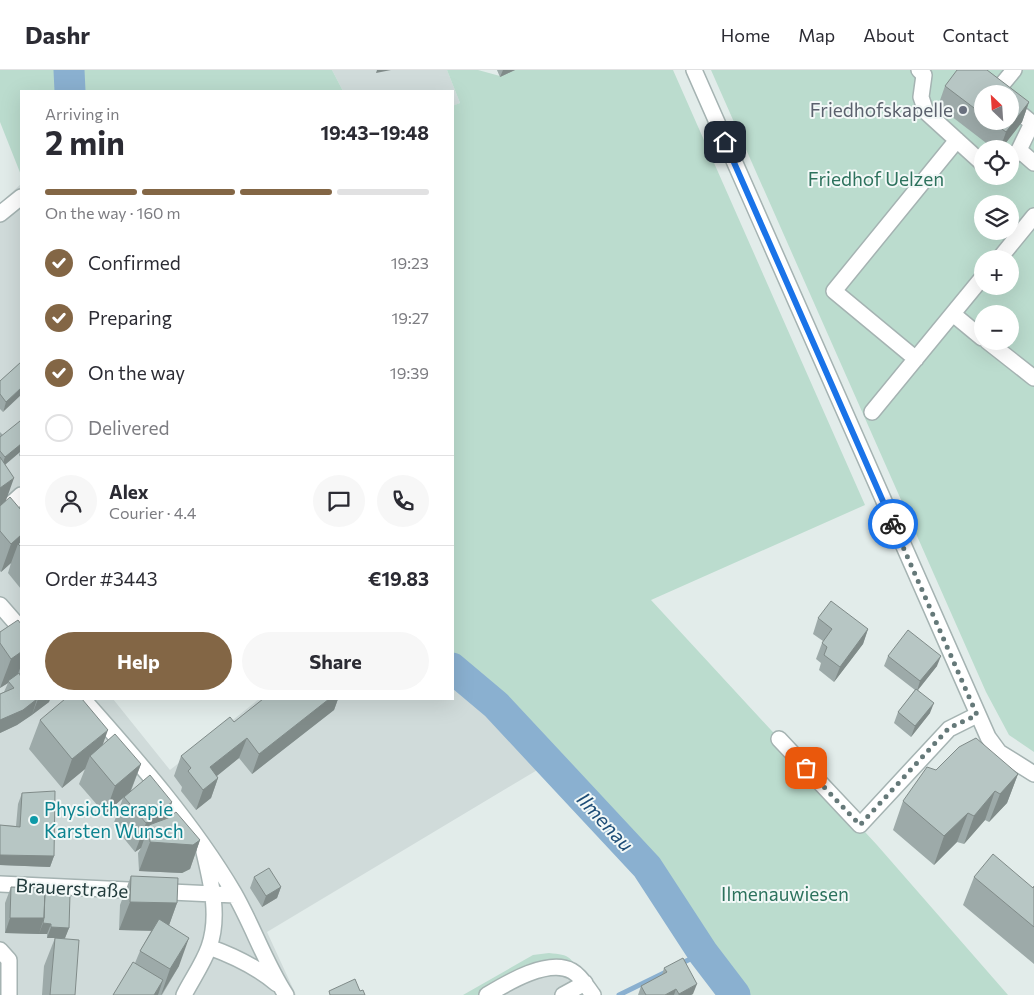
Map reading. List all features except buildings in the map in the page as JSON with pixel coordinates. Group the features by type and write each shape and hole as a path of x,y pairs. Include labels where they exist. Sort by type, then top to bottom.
{"street":[{"path":"694,70 977,715 988,737 999,752 1034,774"},
{"path":"1002,85 1014,70"},
{"path":"925,72 921,97 926,112 974,156"},
{"path":"982,81 987,85"},
{"path":"1019,112 1032,123 1019,146"},
{"path":"916,359 834,291 957,140"},
{"path":"1019,157 1034,163"},
{"path":"0,214 20,198"},
{"path":"1006,250 1034,216"},
{"path":"872,412 974,288"},
{"path":"953,314 974,331"},
{"path":"998,350 1034,378"},
{"path":"0,514 20,496"},
{"path":"0,605 20,628"},
{"path":"83,700 178,810 201,840 235,895 283,991"},
{"path":"779,740 860,825 949,728 977,715"},
{"path":"184,995 209,947 214,925 213,894 201,840"},
{"name":"Brauerstraße","path":"0,884 235,895"},
{"path":"209,947 234,956 265,974 283,991"},
{"path":"0,950 9,960 9,995"},
{"path":"487,995 534,971 553,968 572,971 589,989"},
{"path":"563,995 589,989"}],"shaded area":[{"path":"332,70 447,70 460,103 454,106 454,90 342,90"},
{"path":"20,185 20,700 114,700 170,770 258,700 454,700 454,672 496,705 549,763 267,932 296,995 0,995 0,203"},
{"path":"535,975 570,975 589,995 498,995"}],"green space":[{"path":"0,70 332,70 342,90 20,90 20,172 0,122"},
{"name":"Ilmenauwiesen","path":"447,70 478,70 500,76 497,70 673,70 865,505 651,600 877,845 1008,995 735,995 703,953 645,865 496,705 454,669 454,105 460,103"},
{"name":"Friedhof Uelzen","path":"711,70 1034,70 1034,752 1009,735 986,692"},
{"path":"549,953 569,958 582,975 561,966 482,995 463,995 533,955"}],"waterway":[{"name":"Ilmenau","path":"69,70 70,90"},
{"name":"Ilmenau","path":"454,670 496,705 647,867 703,953 735,995"},
{"path":"680,964 703,953"},
{"path":"619,995 668,971"}],"way so far":[{"path":"806,768 860,825 949,728 977,715 893,524"}],"place":[{"name":"Friedhofskapelle","path":"963,110"},
{"name":"Physiotherapie Karsten Wunsch","path":"34,820"}],"route":[{"path":"725,142 893,524"}]}
